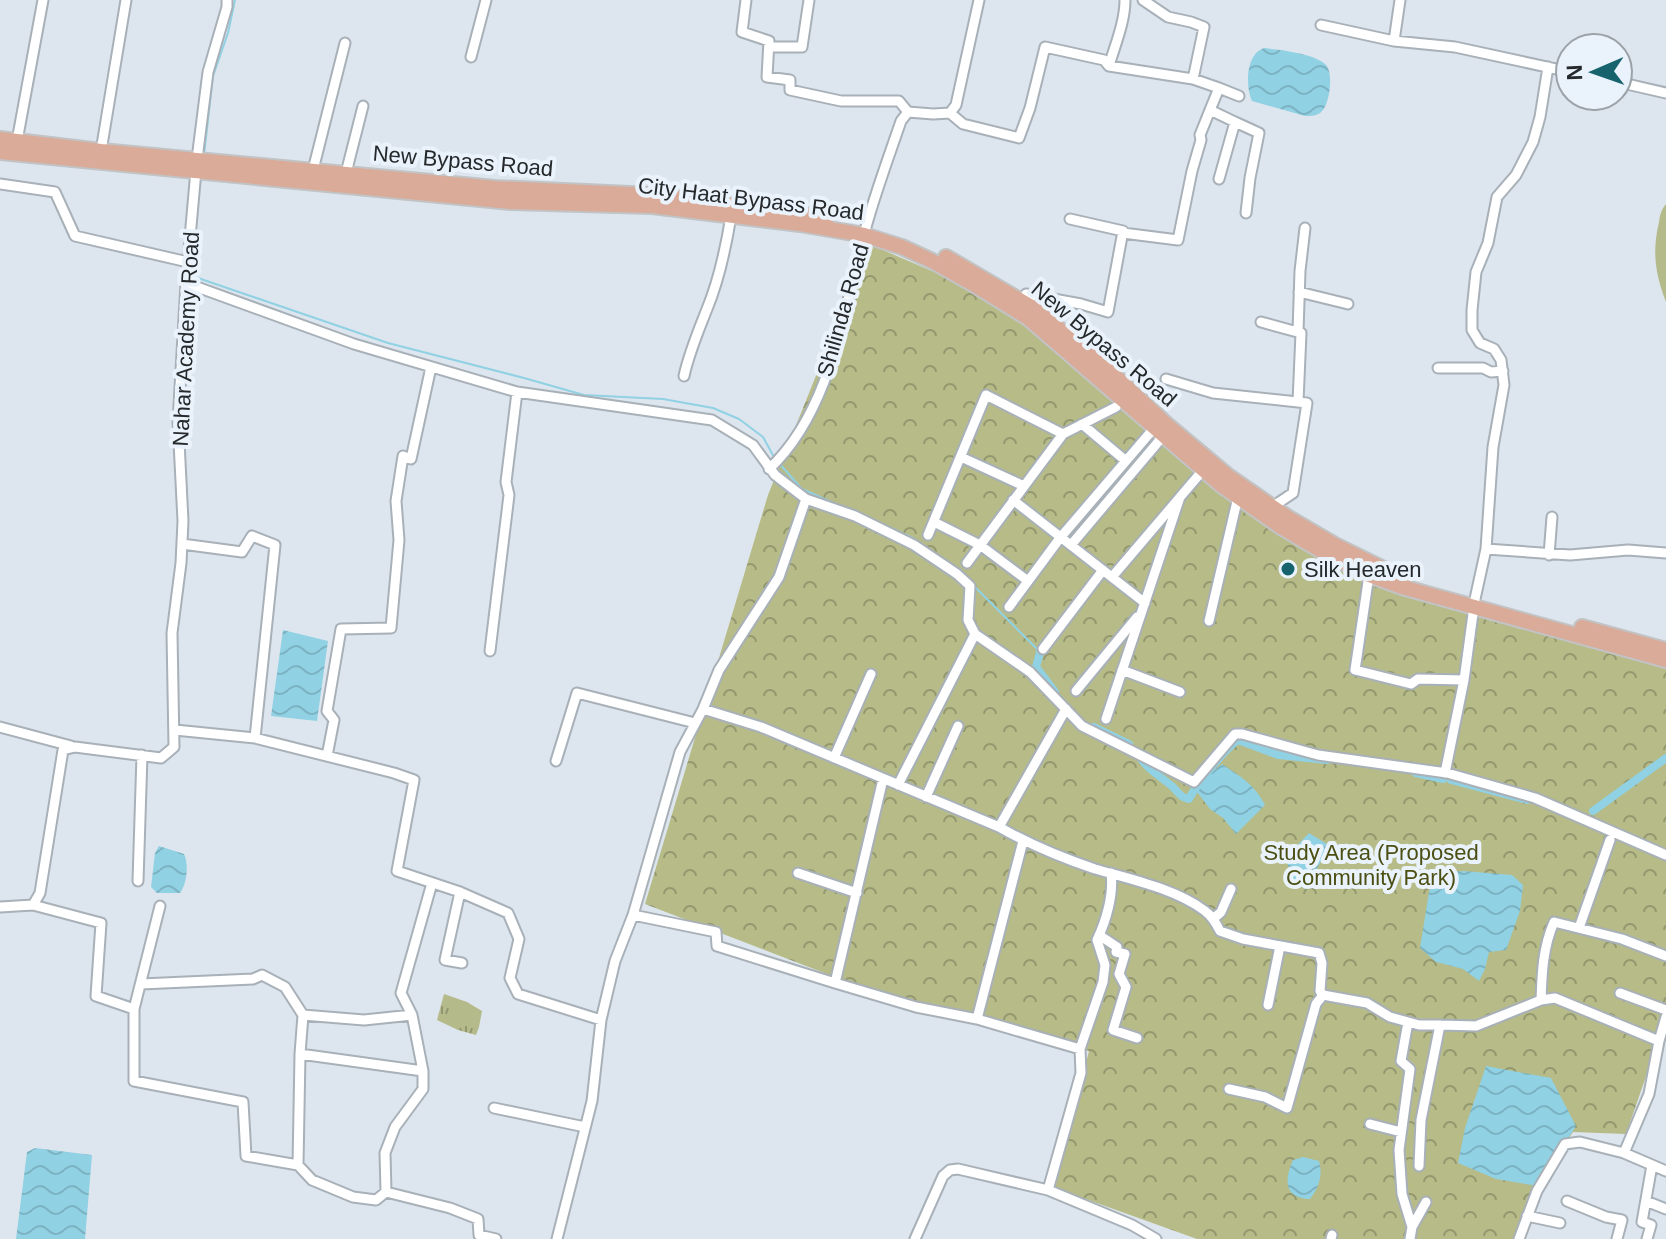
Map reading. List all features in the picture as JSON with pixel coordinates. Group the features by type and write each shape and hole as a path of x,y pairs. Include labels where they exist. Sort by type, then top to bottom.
{"main road":[{"name":"New Bypass Road","path":"0,139 197,165 313,170 495,188 653,195 802,214 903,238 937,252 1035,309 1228,476 1272,507 1370,564 1474,603 1666,650"},
{"name":"City Haat Bypass Road","path":"0,152 197,165 511,202 652,206 865,231 932,261 1028,318 1221,485 1281,527 1330,556 1402,587 1474,603 1666,660"}],"street":[{"path":"17,141 43,0"},
{"path":"101,151 126,0"},
{"path":"471,57 486,0"},
{"path":"746,0 742,32 769,41 767,77 790,80 790,90 841,101 899,101 908,112 950,113 963,124 1019,138 1045,47 1104,60 1109,66 1193,79 1239,96"},
{"path":"770,47 802,47 809,0"},
{"path":"950,113 956,105 979,0"},
{"path":"1109,66 1125,0"},
{"path":"1143,0 1168,17 1204,27 1193,79"},
{"path":"1394,41 1400,0"},
{"name":"Nahar Academy Road","path":"175,730 172,633 183,521 178,422 186,283 208,72 228,5"},
{"path":"1321,25 1394,41 1455,47 1554,68"},
{"path":"313,170 345,43"},
{"path":"1445,773 1486,549 1493,447 1504,385 1501,360 1494,349 1480,343 1472,330 1476,272 1488,243 1497,197 1516,175 1533,142 1548,67"},
{"path":"1634,86 1666,93"},
{"path":"1070,219 1134,236 1178,240 1200,135 1219,88"},
{"path":"346,173 363,106"},
{"path":"1210,110 1259,133 1246,213"},
{"name":"Shilinda Road","path":"770,467 797,436 837,345 865,231 901,121 908,112"},
{"path":"1219,179 1235,122"},
{"path":"0,184 55,192 75,236 188,262"},
{"path":"684,376 708,308 731,216"},
{"path":"1298,332 1305,228"},
{"path":"1026,294 1108,312 1123,233"},
{"path":"186,283 354,344 517,392 712,420 753,445 770,467 806,499 855,516 891,533 957,574 970,586 968,620 975,634 1030,672 1082,726 1194,782 1235,734 1242,734 1318,755 1445,773 1535,798 1666,855"},
{"path":"1299,292 1348,304"},
{"path":"1261,322 1301,333 1298,402"},
{"path":"327,756 334,720 327,711 341,629 391,628 399,540 396,501 399,476 403,456 411,459 431,367"},
{"path":"1438,368 1503,371"},
{"path":"1166,379 1213,393 1307,403 1293,493 1272,507"},
{"path":"490,651 509,495 506,482 517,392"},
{"path":"928,535 986,395 1063,434"},
{"path":"967,563 1063,434 1116,407"},
{"path":"1082,424 1126,461"},
{"path":"1009,607 1061,537 1126,461 1160,431"},
{"path":"1071,545 1160,431"},
{"path":"961,457 1024,486"},
{"path":"1043,649 1198,476"},
{"path":"1106,719 1180,497"},
{"path":"1209,621 1238,497"},
{"path":"557,1239 592,1101 601,1020 615,961 633,915 680,752 719,670 779,577 806,499"},
{"path":"1013,500 1108,574 1143,607"},
{"path":"1549,555 1552,517"},
{"path":"934,522 980,545 1028,581"},
{"path":"182,544 242,552 252,536 275,545 255,738"},
{"path":"1486,549 1549,555 1628,550 1666,553"},
{"path":"1369,575 1355,670 1411,684 1418,679 1464,680"},
{"path":"1076,691 1143,607"},
{"path":"898,785 975,634"},
{"path":"1122,670 1180,692"},
{"path":"834,758 871,674"},
{"path":"556,761 577,693 695,723"},
{"path":"703,709 761,727 999,827 1023,841 1177,896 1204,910 1220,931 1243,939 1319,953 1322,963 1320,991 1323,995 1367,1003 1390,1017 1419,1025 1476,1026 1541,1000 1559,999 1659,1041"},
{"path":"999,827 1066,709"},
{"path":"926,797 958,726"},
{"path":"0,727 75,747 161,758 174,747 175,730 255,738 414,780 397,871 460,892 508,913 519,939 510,978 518,994 601,1020"},
{"path":"33,905 40,893 63,750 75,747"},
{"path":"138,881 142,755"},
{"path":"835,983 883,779"},
{"path":"1579,928 1610,840"},
{"path":"977,1019 1023,841"},
{"path":"798,873 857,893"},
{"path":"1048,1190 1081,1073 1080,1049 1103,982 1105,965 1097,940 1104,927 1113,888 1111,873"},
{"path":"386,1192 385,1153 395,1127 423,1089 423,1071 412,1015 401,993 432,883"},
{"path":"1213,919 1221,912 1231,889"},
{"path":"460,892 445,960 462,963"},
{"path":"0,907 33,905 101,923 96,996 134,1009"},
{"path":"160,906 134,1009 134,1081 243,1102 246,1156 298,1165 312,1180 353,1197 376,1200 386,1192"},
{"path":"633,915 716,932 717,946 916,1007 977,1019 1080,1049"},
{"path":"1541,1000 1543,962 1554,922 1622,939 1666,956"},
{"path":"1099,935 1117,947 1116,952 1125,954 1119,974 1126,987 1113,1030 1137,1038"},
{"path":"1268,1005 1280,946"},
{"path":"141,984 253,979 262,975 285,987 303,1015 298,1165"},
{"path":"1620,993 1666,1010"},
{"path":"1229,1089 1265,1097 1287,1108 1316,1004 1323,995"},
{"path":"303,1015 364,1020 412,1015"},
{"path":"1624,1153 1649,1094 1666,1017"},
{"path":"1408,1022 1401,1061 1410,1069 1399,1150 1402,1194 1412,1227"},
{"path":"1419,1166 1421,1120 1440,1025"},
{"path":"300,1054 423,1071"},
{"path":"494,1108 585,1127"},
{"path":"1370,1124 1401,1132"},
{"path":"1519,1239 1537,1191 1565,1144 1580,1142 1624,1153 1666,1171"},
{"path":"1642,1222 1652,1165"},
{"path":"915,1239 943,1176 950,1170 958,1169 1048,1190 1132,1225 1156,1239"},
{"path":"386,1192 450,1208 478,1219 479,1235 496,1239"},
{"path":"1567,1201 1606,1217 1635,1225 1638,1220 1651,1225 1647,1239"},
{"path":"1646,1201 1666,1209"},
{"path":"1410,1239 1412,1227 1426,1202"},
{"path":"1527,1216 1560,1223"},
{"path":"1617,1239 1622,1220"}],"green space":[{"path":"1666,204 1666,302 1655,253 1660,217"},
{"name":"Study Area (Proposed Community Park)","path":"869,244 997,299 1359,574 1666,666 1666,1019 1626,1134 1573,1132 1526,1204 1516,1239 1197,1239 1055,1188 1089,1051 840,979 645,904 768,495"},
{"path":"444,994 482,1011 476,1035 437,1020"}],"water":[{"path":"1265,48 1305,55 1325,64 1330,87 1325,107 1320,113 1305,116 1252,101 1248,87 1249,70 1254,56"},
{"path":"283,630 328,641 317,721 271,716"},
{"path":"1222,764 1252,787 1265,805 1236,834 1197,792 1204,779"},
{"path":"1309,833 1330,846 1305,889 1295,883 1285,858"},
{"path":"159,846 184,854 186,874 180,893 157,893 151,887 155,853"},
{"path":"1464,871 1512,875 1523,885 1520,911 1506,950 1489,952 1479,981 1463,969 1436,962 1420,948 1429,892 1436,873"},
{"path":"1486,1066 1551,1078 1576,1126 1538,1186 1496,1179 1458,1163 1465,1128"},
{"path":"35,1148 92,1155 85,1239 16,1239 27,1152"},
{"path":"1303,1157 1319,1161 1321,1171 1310,1199 1295,1195 1288,1187 1293,1160"}],"waterway":[{"path":"204,155 213,76 228,33 235,0"},
{"path":"198,195 201,177"},
{"path":"193,249 198,278 388,343 584,395 663,399 713,408 739,419 763,437 774,457"},
{"path":"778,462 802,489 847,509"},
{"path":"882,524 913,538 926,548"},
{"path":"951,565 965,575"},
{"path":"974,586 1040,652"},
{"path":"1040,652 1036,667 1055,692"},
{"path":"1094,727 1129,744"},
{"path":"1138,755 1150,769 1189,799 1211,768 1238,740 1278,755 1327,760"},
{"path":"1593,811 1666,758"},
{"path":"1416,773 1443,779"},
{"path":"1451,780 1527,800"}],"place":[{"name":"Silk Heaven","path":"1288,569"}]}
